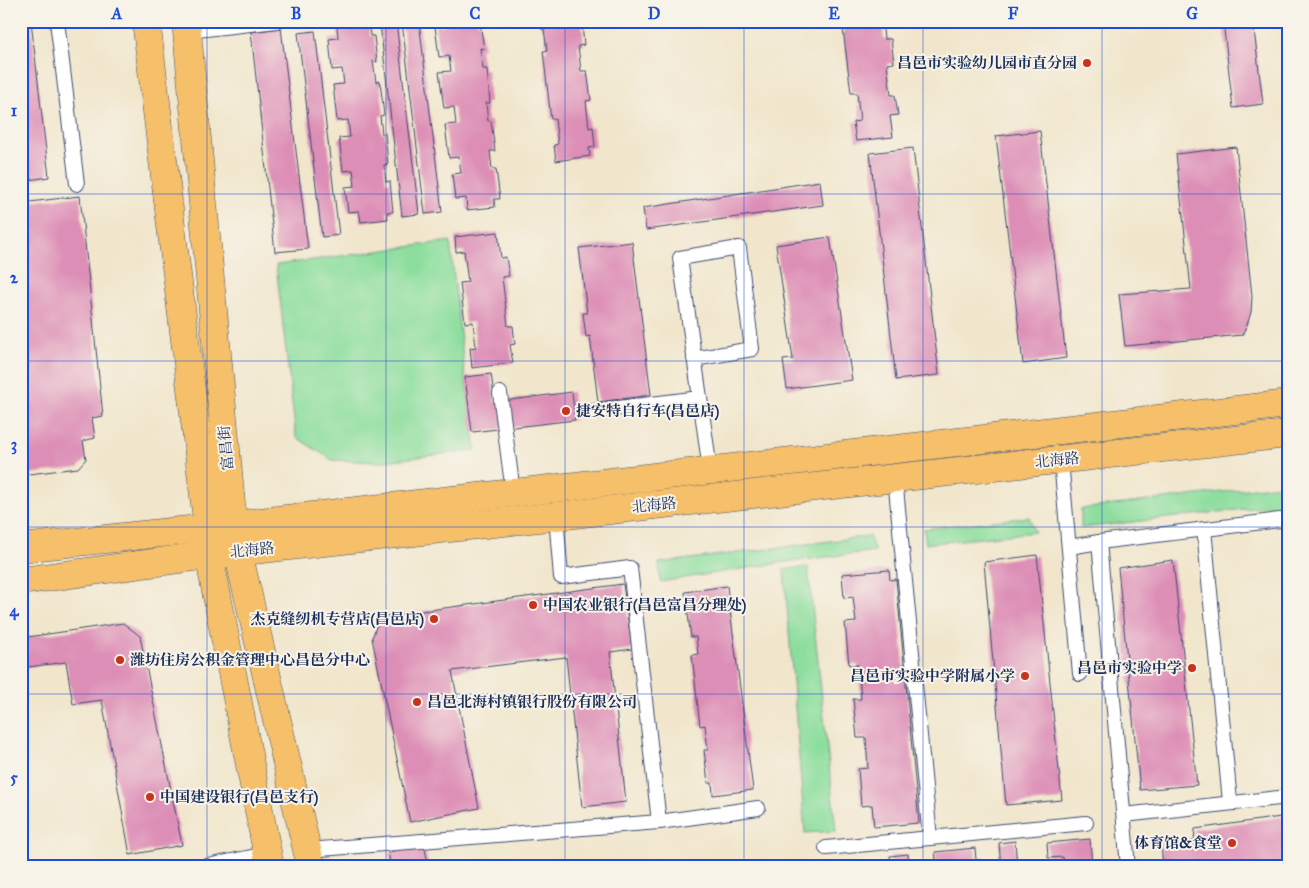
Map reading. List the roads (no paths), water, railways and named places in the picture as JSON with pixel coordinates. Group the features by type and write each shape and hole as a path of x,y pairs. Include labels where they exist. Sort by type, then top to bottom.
{"main road":[{"name":"富昌街","path":"146,21 220,526 238,552 309,858"},
{"name":"富昌街","path":"187,26 220,526 209,555 269,860"},
{"name":"北海路","path":"21,548 1288,404"},
{"name":"北海路","path":"21,581 209,555 1288,434"}],"lane":[{"path":"57,21 77,184"},
{"path":"187,26 277,21"},
{"path":"694,359 752,349 738,248 680,258 694,359 710,470"},
{"path":"500,393 513,492"},
{"path":"594,411 700,398"},
{"path":"1061,460 1080,674"},
{"path":"895,478 930,838"},
{"path":"556,516 561,577 630,568 659,822"},
{"path":"1069,547 1288,519"},
{"path":"1204,529 1230,802"},
{"path":"1099,542 1128,867"},
{"path":"1124,815 1288,797"},
{"path":"309,858 659,822 758,808"},
{"path":"826,848 1086,824"},
{"path":"202,867 269,860"}],"place":[{"name":"昌邑市实验幼儿园市直分园","path":"1087,63"},
{"name":"捷安特自行车(昌邑店)","path":"566,411"},
{"name":"中国农业银行(昌邑富昌分理处)","path":"533,605"},
{"name":"杰克缝纫机专营店(昌邑店)","path":"434,619"},
{"name":"潍坊住房公积金管理中心昌邑分中心","path":"120,660"},
{"name":"昌邑市实验中学","path":"1192,668"},
{"name":"昌邑市实验中学附属小学","path":"1025,676"},
{"name":"昌邑北海村镇银行股份有限公司","path":"417,702"},
{"name":"中国建设银行(昌邑支行)","path":"150,797"},
{"name":"体育馆&食堂","path":"1232,843"}]}
